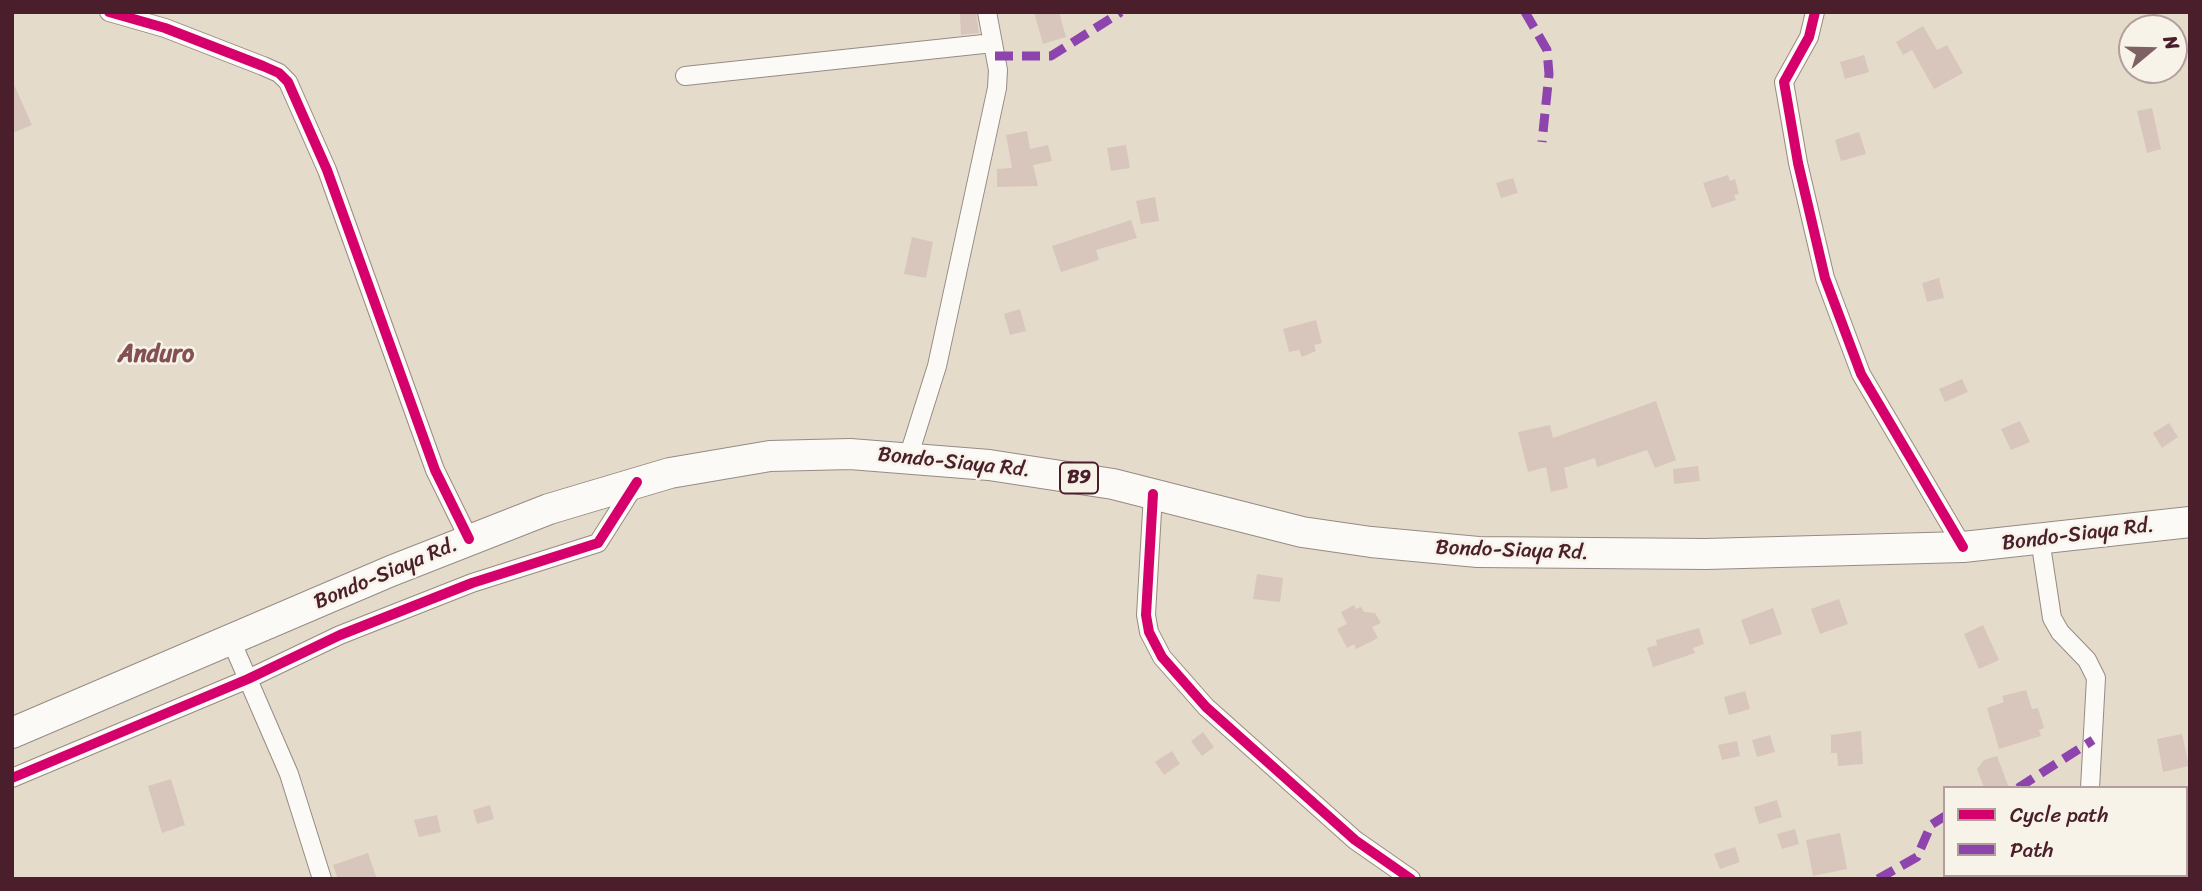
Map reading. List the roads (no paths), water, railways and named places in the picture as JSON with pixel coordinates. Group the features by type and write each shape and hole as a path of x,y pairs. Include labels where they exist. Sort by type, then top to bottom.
{"highway":[{"name":"Bondo-Siaya Rd.","path":"12,733 230,638 469,539 549,509 637,482 705,466 770,456 815,453 908,458 1035,471 1153,494 1302,532 1371,542 1478,552 1706,554 1963,547 2190,522"}],"street":[{"path":"109,12 165,28 263,66 288,82 327,170 435,470 469,539"},
{"path":"908,458 937,366 996,88 998,69 987,12"},
{"path":"1815,12 1810,37 1784,82 1798,163 1825,278 1861,374 1963,547"},
{"path":"685,76 993,43"},
{"path":"12,778 248,679 340,635 516,568 598,543 637,482"},
{"path":"1153,494 1145,604 1149,632 1163,657 1206,707 1355,840 1411,879"},
{"path":"2040,540 2052,618 2060,632 2087,660 2096,678 2090,786"},
{"path":"230,638 289,774 322,879"}],"district":[{"name":"Anduro","path":"156,355"}]}
